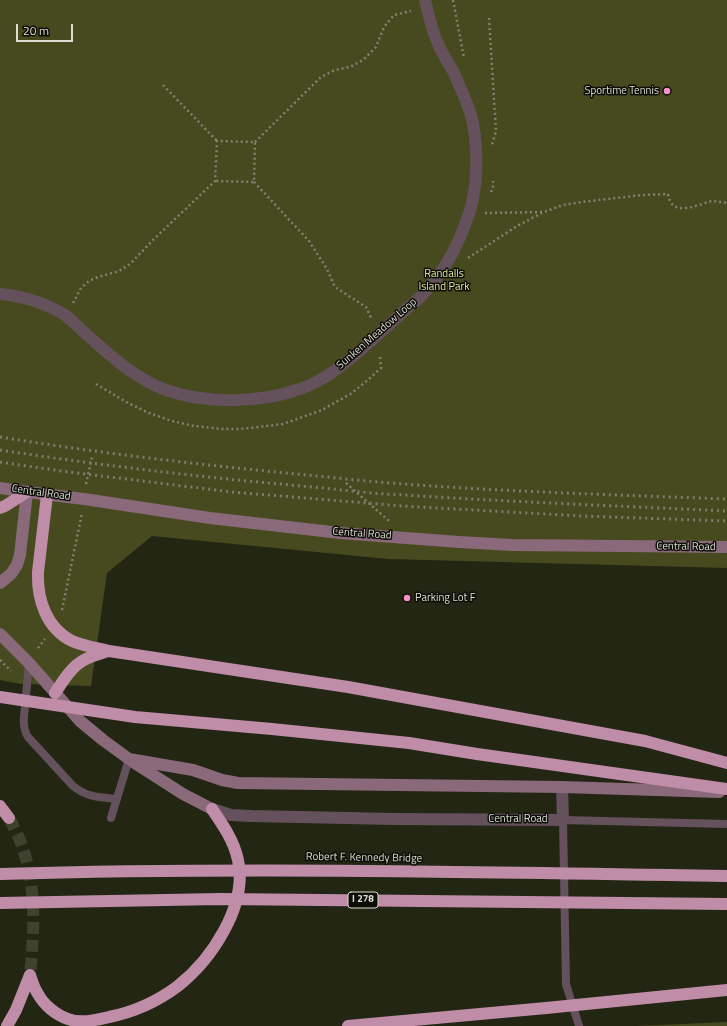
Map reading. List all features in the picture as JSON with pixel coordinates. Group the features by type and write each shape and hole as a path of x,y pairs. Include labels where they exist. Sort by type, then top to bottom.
{"highway":[{"path":"0,508 6,506 27,492"},
{"path":"47,494 38,572 38,584 42,607 54,626 64,636 81,644 109,651 348,687 645,741 727,763"},
{"path":"55,692 63,680 77,665 94,655 109,651"},
{"path":"0,697 135,717 409,743 727,789"},
{"path":"0,806 9,818"},
{"path":"7,1026 16,1010 30,975 38,996 50,1009 66,1019 88,1021 118,1015 151,1003 178,986 204,960 226,928 233,913 239,887 240,874 239,861 235,848 225,828 212,809"},
{"name":"Robert F. Kennedy Bridge","path":"0,874 338,870 727,876"},
{"name":"I 278","path":"0,903 220,899 727,904"},
{"path":"348,1026 727,990"}],"street":[{"name":"Sunken Meadow Loop","path":"0,294 14,295 34,301 65,316 122,365 146,380 167,390 198,398 246,400 286,393 301,389 319,380 348,361 424,293 437,278 446,264 465,224 472,198 476,175 476,156 474,131 470,114 464,95 442,54 426,4"},
{"name":"Central Road","path":"0,488 210,518 340,532 459,542 727,547"},
{"path":"0,583 14,570 20,555 27,492"},
{"name":"Central Road","path":"0,634 29,663 80,721 103,740 129,759 183,794 212,809 231,814 251,816 563,820"},
{"name":"Central Road","path":"129,759 193,770 222,780 238,783 562,787 727,792"},
{"path":"562,787 563,820"}],"lane":[{"path":"29,663 23,725 28,737 80,792 88,795 117,799"},
{"path":"111,818 129,759"},
{"path":"579,1026 566,984 563,820 727,824"}],"path":[{"path":"454,0 465,61"},
{"path":"375,325 366,307 335,287 327,269 309,241 254,182 255,142 321,77 335,70 350,67 363,60 376,46 384,27 394,15 426,4"},
{"path":"489,18 496,131 492,146 490,140"},
{"path":"163,85 217,141 255,142"},
{"path":"216,181 217,141"},
{"path":"490,194 493,188 492,176"},
{"path":"65,316 81,288 89,281 119,271 130,264 155,238 216,181 254,182"},
{"path":"464,260 517,226 544,212 563,205 642,195 668,194 673,205 679,208 692,207 716,201 727,203"},
{"path":"481,213 544,212"},
{"path":"61,614 92,457"},
{"path":"346,484 391,522"},
{"path":"38,648 48,636"},
{"path":"0,660 11,671"}],"green space":[{"name":"Randalls Island Park","path":"0,0 727,0 727,568 388,559 152,536 107,573 91,686 21,684 0,680"},
{"path":"727,1022 727,1026 637,1026"}],"tunnel":[{"path":"9,818 21,843 30,877 33,910 33,942 30,975"}],"railway":[{"path":"0,437 158,459 382,482 525,491 727,499"},
{"path":"0,450 156,471 370,493 727,511"},
{"path":"0,462 232,492 402,506 582,516 727,521"}],"place":[{"name":"Sportime Tennis","path":"667,91"},
{"name":"Parking Lot F","path":"407,598"}]}
